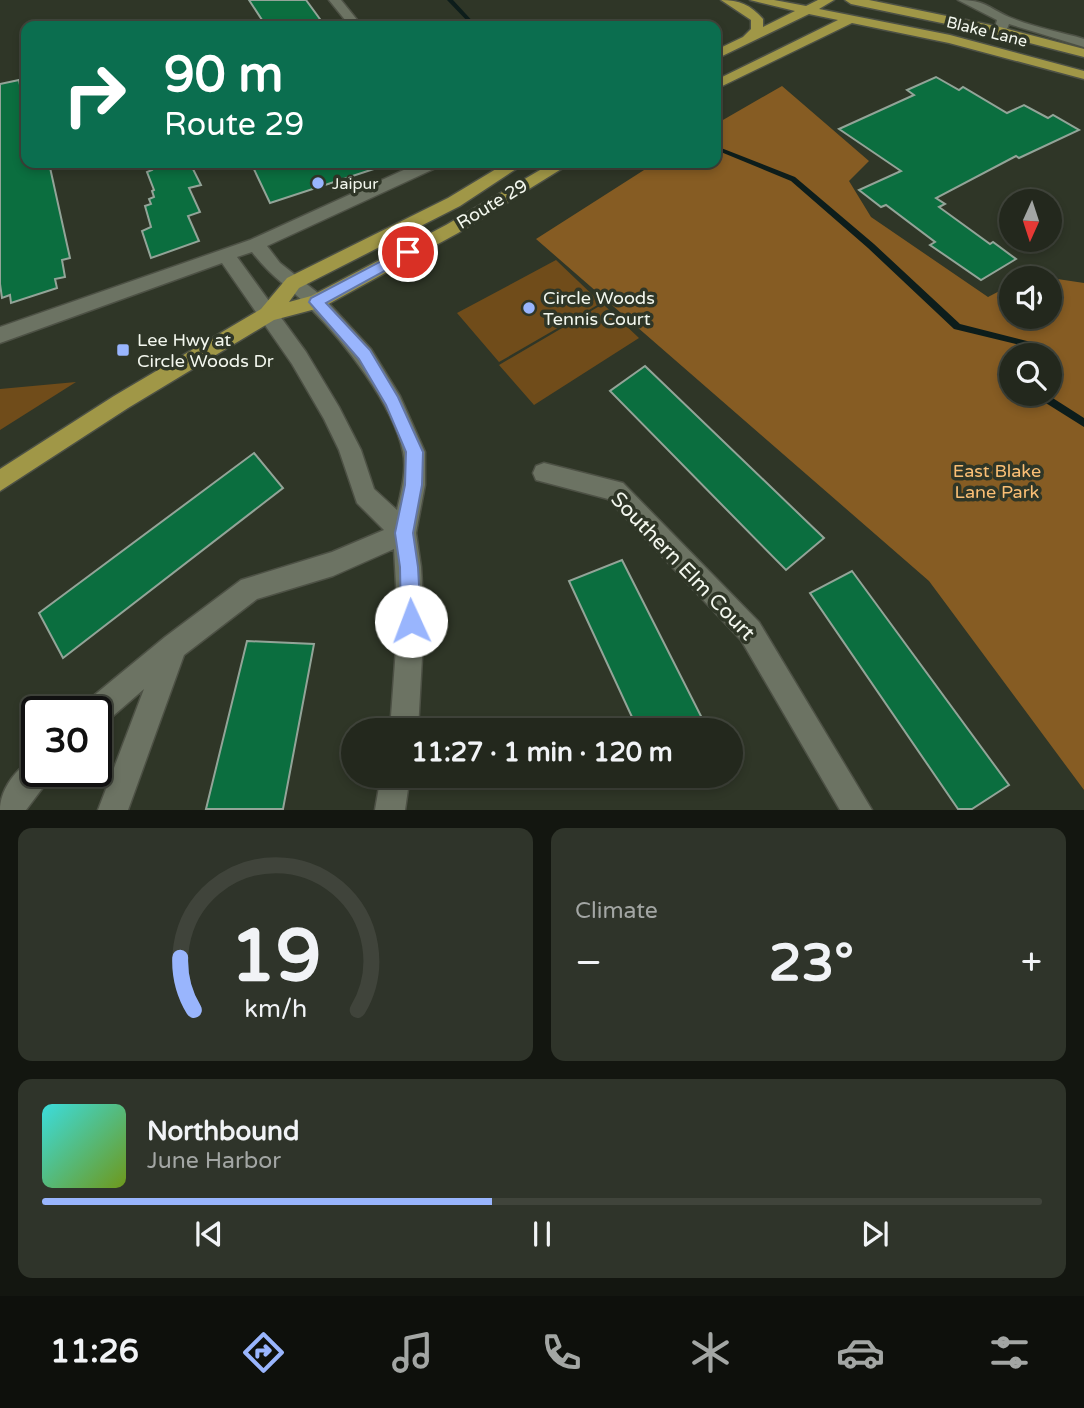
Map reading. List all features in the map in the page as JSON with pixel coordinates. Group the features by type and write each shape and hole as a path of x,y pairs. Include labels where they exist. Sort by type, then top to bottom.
{"main road":[{"path":"727,0 746,9 757,19 757,30 748,39"},
{"name":"Blake Lane","path":"757,0 984,47 1084,75"},
{"path":"721,52 828,0"},
{"name":"Blake Lane","path":"851,0 888,3 963,22 1002,25 1084,53"},
{"path":"927,2 935,10 963,22"},
{"path":"721,83 888,3"},
{"name":"Route 29","path":"268,314 293,283 454,202 509,168"},
{"name":"Route 29","path":"0,481 121,402 268,314 316,302 452,229 555,168"}],"street":[{"path":"335,0 352,21"},
{"path":"964,0 990,10 1002,25 1084,43"},
{"path":"0,335 257,244 421,168"},
{"path":"257,244 274,268 316,302 364,355 393,402 414,452 414,485 404,533 409,567 411,621 405,718"},
{"path":"226,255 332,413 350,450 365,495 404,533"},
{"name":"Southern Elm Court","path":"544,473 615,490 750,631 857,810"},
{"path":"112,698 174,646 250,589 333,564 404,533"},
{"path":"113,810 174,646"},
{"path":"7,810 25,787"},
{"path":"390,810 394,788"}],"shaded area":[{"name":"Circle Woods Tennis Court","path":"556,260 601,303 499,362 457,313"},
{"path":"603,304 639,338 534,405 499,365"},
{"path":"76,382 0,430 0,389"}],"green space":[{"name":"East Blake Lane Park","path":"782,86 869,161 849,181 871,217 988,297 999,291 999,329 1062,329 1062,280 1084,283 1084,790 929,581 536,239 647,168 721,168 721,121"}],"building":[{"path":"249,0 306,0 321,21 263,21"},
{"path":"936,77 959,90 963,87 1007,113 1024,105 1048,118 1053,115 1079,130 1019,158 1016,156 936,198 945,204 939,207 990,244 993,242 999,246 999,252 1007,252 1016,259 999,266 999,269 981,280 930,245 935,242 886,205 881,207 859,190 901,171 839,129 914,95 907,90"},
{"path":"19,80 21,168 50,168 70,258 62,260 65,277 55,279 57,288 11,303 10,295 2,298 0,284 0,84"},
{"path":"151,168 192,168 201,185 189,188 200,212 188,216 199,241 151,258 142,231 151,227 145,206 151,204 149,199 154,197 147,172"},
{"path":"253,168 377,168 270,203"},
{"path":"645,366 824,538 786,570 610,391"},
{"path":"254,453 283,488 63,658 39,613"},
{"path":"622,560 702,718 632,718 569,581"},
{"path":"852,571 1009,785 972,809 958,809 810,593"},
{"path":"247,641 314,644 283,809 206,809"}],"waterway":[{"path":"450,0 470,21"},
{"path":"721,150 793,179 871,246 957,327 1023,343"},
{"path":"1058,406 1084,423"}],"place":[{"name":"Jaipur","path":"318,183"},
{"name":"Circle Woods Tennis Court","path":"529,308"},
{"name":"Lee Hwy at Circle Woods Dr","path":"123,350"}],"route":[{"path":"408,252 316,302 364,355 393,402 414,452 414,485 404,533 409,567 411,621"}]}
